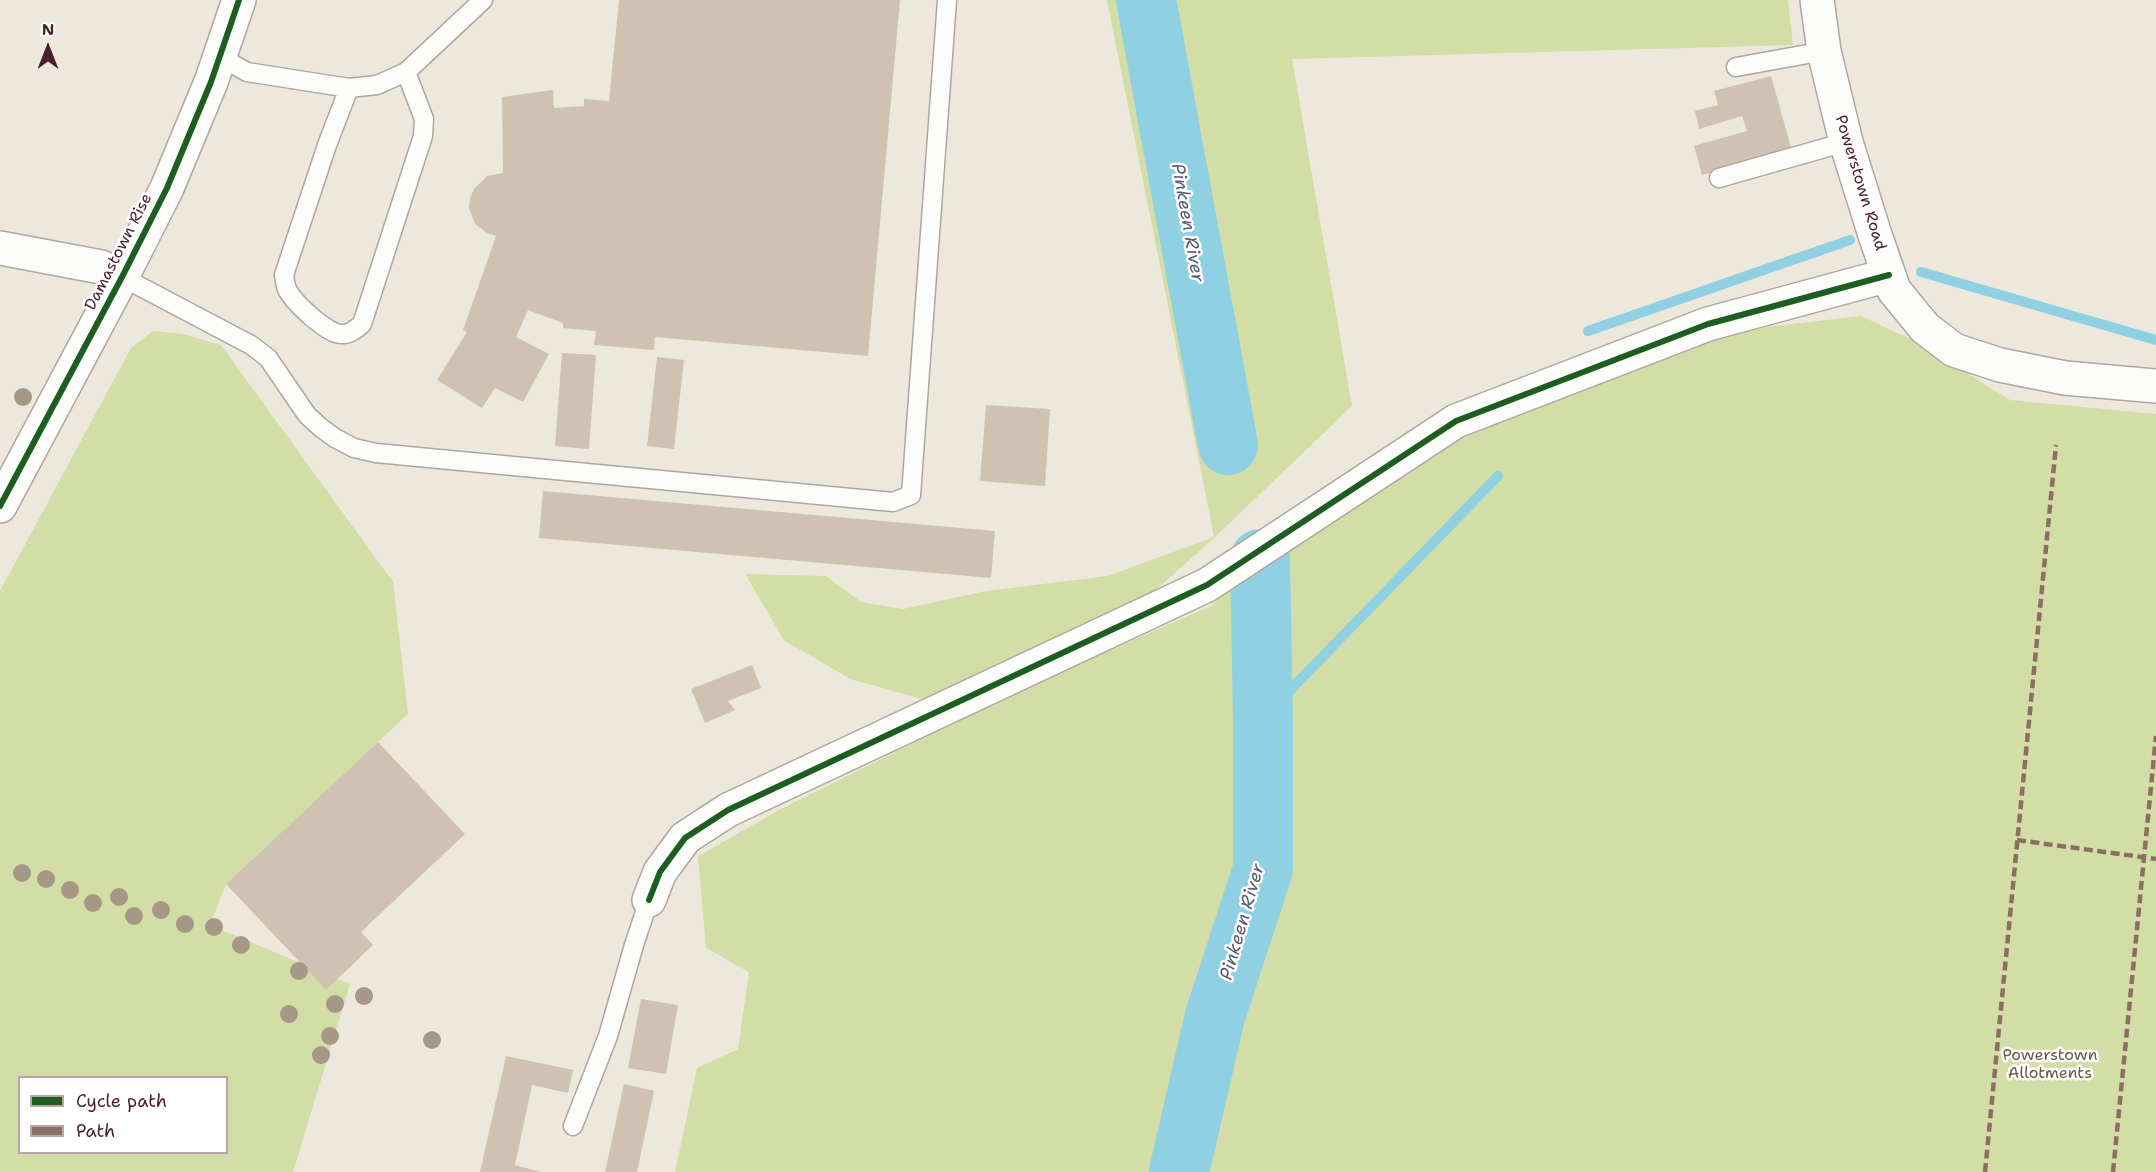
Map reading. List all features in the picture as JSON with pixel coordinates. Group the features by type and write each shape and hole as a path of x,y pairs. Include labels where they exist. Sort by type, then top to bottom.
{"street":[{"name":"Damastown Rise","path":"0,506 167,188 220,57 239,0"},
{"name":"Powerstown Road","path":"1817,0 1824,51 1846,142 1888,274 1894,290 1925,328 1954,350 2000,365 2065,378 2156,386"},
{"path":"0,248 101,267 122,277"},
{"path":"650,900 660,872 685,838 728,810 1207,585 1456,421 1708,324 1888,274"}],"lane":[{"path":"220,57 247,72 349,88 377,84 406,72 483,0"},
{"path":"122,277 251,345 268,358 307,415 335,438 354,448 387,455 892,502 911,495 947,0"},
{"path":"1736,67 1824,51"},
{"path":"349,88 327,145 284,275 286,288 294,299 332,332 343,335 352,332 362,324 423,136 424,118 406,72"},
{"path":"1719,178 1846,142"},
{"path":"573,1126 608,1036 634,945 650,900"}],"green space":[{"path":"1107,0 1788,0 1793,45 1292,59 1352,406 1215,537 1113,628 937,703 850,679 784,640 745,574 826,576 861,602 903,609 986,591 1108,576 1214,537"},
{"name":"Powerstown Allotments","path":"1861,316 1915,341 2010,400 2156,414 2156,1172 675,1172 697,1068 738,1049 749,972 706,948 698,856 781,809 1022,689 1211,606 1260,559 1465,428 1657,351 1767,327"},
{"path":"153,331 183,334 221,345 393,582 408,714 226,884 210,925 350,984 293,1172 0,1172 0,591 131,348"}],"building":[{"path":"619,0 900,0 868,356 655,337 654,350 594,345 596,331 563,328 563,323 528,310 516,337 549,354 523,402 495,388 482,408 437,380 467,332 463,330 496,236 487,233 475,224 469,208 474,189 487,176 503,173 502,97 553,90 554,108 584,106 584,99 609,101"},
{"path":"1771,76 1792,151 1702,175 1694,146 1747,131 1742,116 1699,129 1695,111 1718,105 1714,91"},
{"path":"562,353 596,355 589,449 555,446"},
{"path":"657,357 684,360 674,449 647,446"},
{"path":"986,405 1050,409 1045,486 980,481"},
{"path":"543,491 995,531 991,578 539,538"},
{"path":"752,665 761,688 728,701 735,710 705,723 691,689"},
{"path":"378,742 465,834 361,932 373,945 326,990 226,884"},
{"path":"641,999 678,1005 666,1074 628,1068"},
{"path":"506,1056 573,1070 568,1093 532,1085 515,1165 541,1172 480,1172"},
{"path":"624,1084 654,1091 637,1172 605,1172"}],"waterway":[{"name":"Pinkeen River","path":"1146,0 1228,445"},
{"path":"1588,331 1850,240"},
{"path":"1921,272 2156,340"},
{"path":"1263,718 1498,476"},
{"name":"Pinkeen River","path":"1179,1172 1215,1016 1263,869 1260,559"}],"marked path":[{"path":"1985,1172 2056,445"},
{"path":"2113,1172 2156,736"},
{"path":"2017,840 2156,859"}],"cycle path":[{"path":"0,506 167,188 211,82 239,0"},
{"path":"649,900 660,872 685,838 728,810 1207,585 1456,421 1708,324 1889,275"}]}
